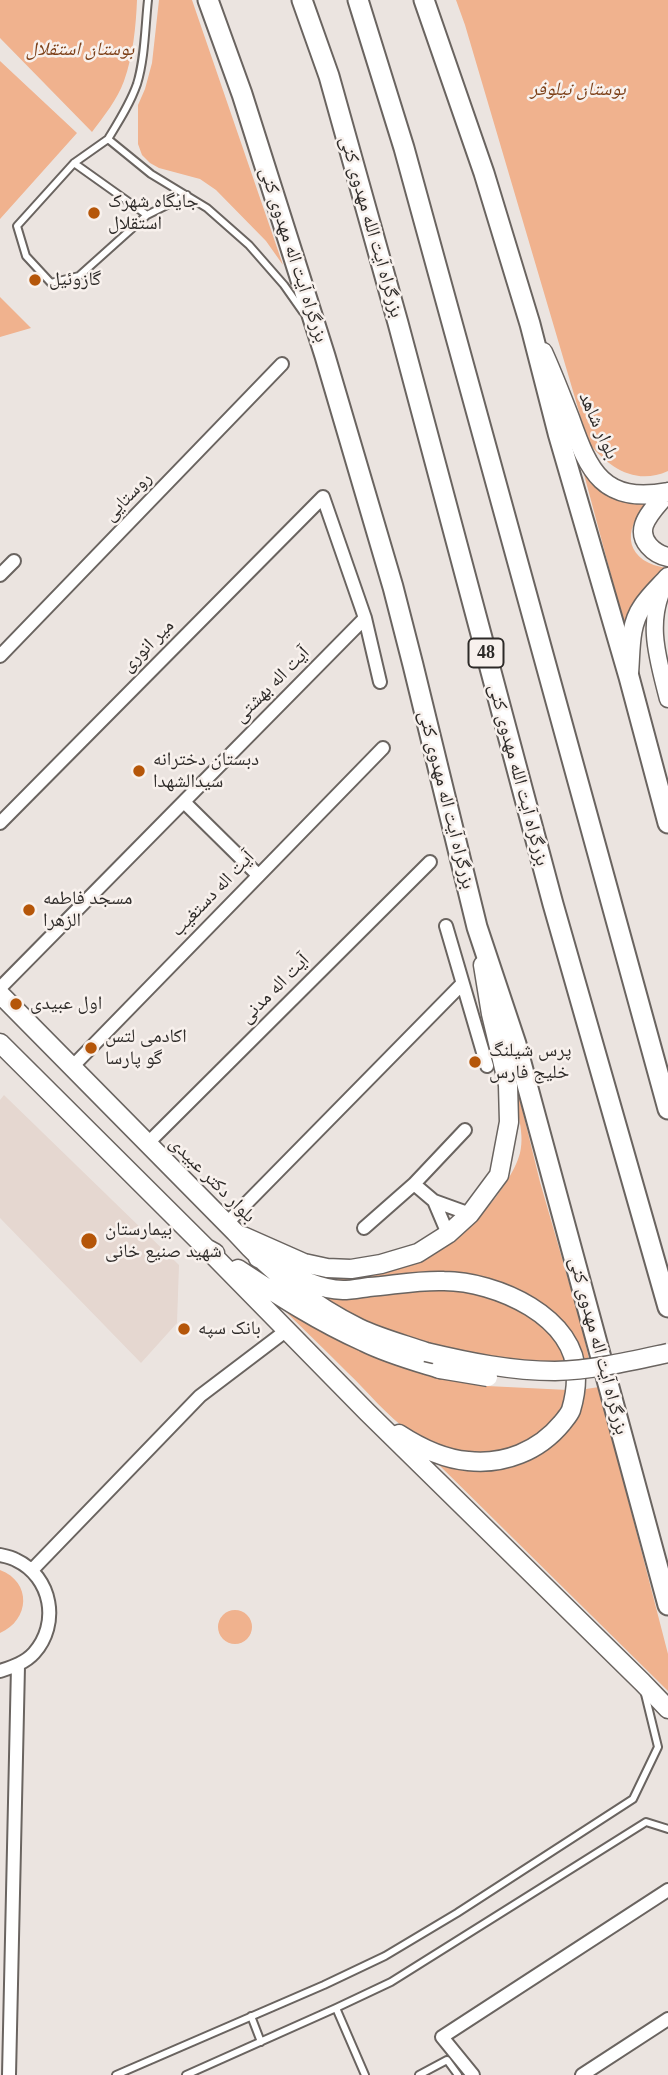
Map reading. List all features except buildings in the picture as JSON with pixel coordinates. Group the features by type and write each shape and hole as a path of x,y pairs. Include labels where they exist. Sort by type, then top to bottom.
{"main road":[{"name":"بزرگراه آیت اله مهدوی کنی","path":"208,0 242,94 356,460 414,665 477,927 519,1058 668,1605"},
{"name":"بزرگراه آیت الله مهدوی کنی","path":"302,0 333,89 553,904 668,1307"},
{"path":"358,0 404,148 668,1110"},
{"path":"424,0 484,173 530,324 668,823"},
{"name":"بلوار شاهد","path":"530,324 557,384 579,444 598,477 627,494 645,496 668,492"},
{"path":"668,492 644,524 643,535 646,544 653,551 668,557"},
{"path":"629,677 632,631 636,618 642,606 668,578"},
{"path":"230,1228 304,1263 351,1269 381,1264 418,1253 449,1234 470,1214 499,1175 509,1122 509,1085 491,1014 477,927"},
{"name":"بلوار دکتر عبیدی","path":"0,994 258,1258 309,1299 341,1318 384,1338 426,1352 482,1365 555,1371 588,1368 668,1353"},
{"path":"2,1049 206,1248 367,1412 668,1709"},
{"path":"206,1248 293,1306 335,1329 395,1355 440,1369 485,1377 559,1381 597,1378 668,1366"},
{"path":"258,1258 309,1282 343,1290 416,1281 447,1280 480,1285 515,1298 545,1317 563,1334 575,1361 576,1375 570,1413 550,1438 526,1452 495,1461 467,1461 439,1455 411,1441 367,1412"}],"street":[{"name":"روستایی","path":"0,656 282,365"},
{"name":"میر انوری","path":"0,823 323,497 365,618"},
{"path":"0,575 14,561"},
{"path":"668,578 659,595 654,617 654,642 668,699"},
{"path":"365,618 380,682"},
{"name":"آیت اله بهشتی","path":"0,988 365,618"},
{"name":"آیت اله دستغیب","path":"72,1067 383,748"},
{"path":"184,802 258,875"},
{"name":"آیت اله مدنی","path":"147,1144 430,862"},
{"path":"446,926 487,1066"},
{"path":"230,1228 462,984"},
{"path":"364,1228 414,1184 465,1129"},
{"path":"414,1184 434,1201 470,1214"},
{"path":"434,1201 449,1234"},
{"path":"32,1570 200,1396 287,1330"},
{"path":"0,1555 15,1559 32,1570 43,1585 50,1603 50,1622 44,1639 33,1655 18,1666 0,1671"},
{"path":"9,2075 18,1666"},
{"path":"473,2075 442,2036 668,1890"},
{"path":"582,2075 668,2019"}],"lane":[{"path":"148,0 142,59 137,83 126,109 108,139 74,163 17,226 26,256 51,283 79,276 148,215 187,195"},
{"path":"108,139 150,174 207,208 249,246 284,285 317,331"},
{"path":"74,163 148,215"},
{"path":"116,2075 385,1956 457,1913 633,1799 658,1747 642,1682"},
{"path":"186,2075 391,1982 646,1822 668,1829"},
{"path":"336,2008 365,2075"},
{"path":"250,2016 261,2042"},
{"path":"419,2075 447,2060 458,2075"}],"shaded area":[{"name":"بیمارستان شهید صنیع خانی","path":"4,1095 179,1265 177,1323 141,1363 0,1218 0,1100"}],"green space":[{"name":"بوستان استقلال","path":"0,0 137,0 134,41 124,81 114,101 92,132 0,38"},
{"path":"159,0 192,0 283,265 266,241 216,190 200,179 159,168 142,155 138,144 138,105 152,63"},
{"name":"بوستان نیلوفر","path":"456,0 668,0 668,471 656,475 633,475 613,466 588,442"},
{"path":"0,61 77,133 0,219"},
{"path":"0,297 31,328 0,337"},
{"path":"581,463 613,496 624,502 648,503 633,524 632,544 643,560 668,568 634,605 627,635"},
{"path":"516,1084 589,1359 582,1360 572,1334 554,1313 529,1295 498,1281 453,1273 436,1273 348,1284 314,1278 303,1268 417,1261 435,1253 466,1230 494,1200 520,1153"},
{"path":"297,1282 413,1285 480,1294 506,1303 532,1317 553,1337 565,1361 491,1358 417,1343 361,1321"},
{"path":"272,1298 341,1342 398,1365 487,1386 568,1390 565,1400 542,1431 516,1446 475,1453 435,1445 410,1432 393,1419"},
{"path":"599,1387 668,1654 668,1691 438,1464 472,1470 504,1469 520,1465 548,1449 570,1425 580,1408 586,1389"},
{"path":"0,1570 18,1583 23,1601 22,1611 17,1619 0,1633"},
{"path":"235,1610 247,1615 252,1627 247,1639 235,1644 223,1639 218,1627 223,1615"}],"place":[{"name":"جایگاه شهرک استقلال","path":"94,213"},
{"name":"گازوئیل","path":"35,280"},
{"name":"دبستان دخترانه سیدالشهدا","path":"139,771"},
{"name":"مسجد فاطمه الزهرا","path":"29,910"},
{"name":"اول عبیدی","path":"16,1004"},
{"name":"اکادمی لتس گو پارسا","path":"91,1048"},
{"name":"پرس شیلنگ خلیج فارس","path":"475,1062"},
{"name":"بیمارستان شهید صنیع خانی","path":"89,1241"},
{"name":"بانک سپه","path":"184,1329"}]}
